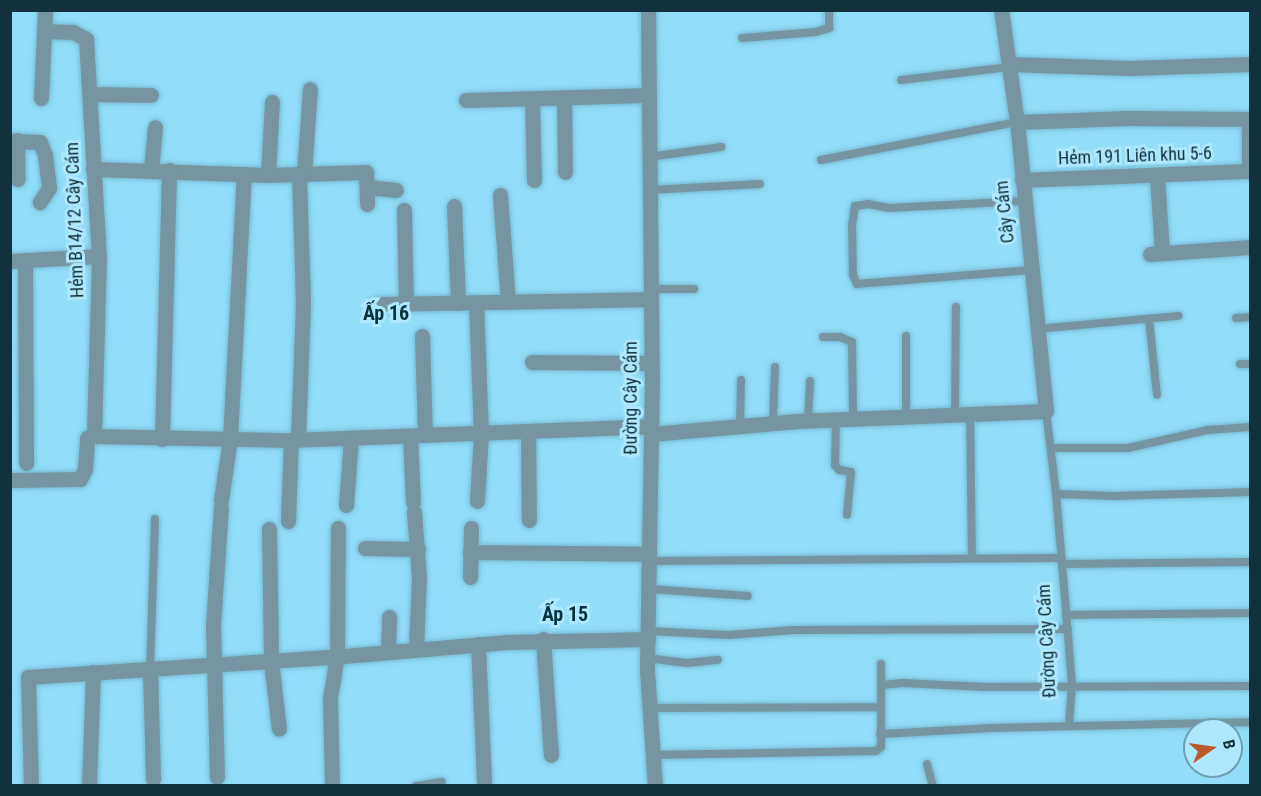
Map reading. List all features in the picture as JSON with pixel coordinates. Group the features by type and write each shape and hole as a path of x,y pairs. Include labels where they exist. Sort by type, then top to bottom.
{"street":[{"path":"41,98 45,10"},
{"name":"Đường Cây Cám","path":"648,10 650,430 647,658 655,786"},
{"name":"Cây Cám","path":"1001,10 1017,122 1046,411"},
{"name":"Hẻm B14/12 Cây Cám","path":"10,480 80,479 85,469 87,438 94,436 99,255 86,39 73,32 44,31"},
{"path":"1009,65 1129,68 1251,64"},
{"path":"288,521 303,302 301,174 310,89"},
{"path":"90,94 151,95"},
{"path":"466,100 649,95"},
{"path":"564,98 564,172"},
{"path":"532,99 534,180"},
{"path":"268,175 272,102"},
{"path":"1017,122 1127,118 1249,118 1250,171"},
{"path":"151,170 155,127"},
{"path":"18,179 14,140 40,142 45,154 49,188 40,202"},
{"path":"93,169 268,175 366,172 367,204"},
{"path":"162,439 169,170"},
{"name":"Hẻm 191 Liên khu 5-6","path":"1022,180 1250,171"},
{"path":"217,777 216,665 213,626 221,504 230,439 244,174"},
{"path":"1157,176 1156,254 1251,247"},
{"path":"368,187 396,190"},
{"path":"500,195 508,302"},
{"path":"453,206 458,303"},
{"path":"404,210 406,304"},
{"path":"26,463 18,261 99,255"},
{"path":"377,304 508,302 650,294"},
{"path":"476,303 481,433 477,501"},
{"path":"416,649 418,549 414,507 422,336"},
{"path":"532,362 650,363"},
{"path":"94,436 295,440 528,431 740,428 853,418 1046,411"},
{"path":"528,431 529,520"},
{"path":"346,505 351,438"},
{"path":"332,786 330,698 337,656 338,528"},
{"path":"470,577 471,528"},
{"path":"269,529 271,661 279,729"},
{"path":"365,548 418,549"},
{"path":"470,552 648,557"},
{"path":"388,651 389,617"},
{"path":"31,786 28,677 271,661 543,639 648,635"},
{"path":"543,639 551,755"},
{"path":"478,644 484,783"},
{"path":"150,669 153,779"},
{"path":"89,786 93,672"}],"lane":[{"path":"742,38 816,32 829,28 829,10"},
{"path":"901,80 1009,65"},
{"path":"821,160 1017,122"},
{"path":"649,157 721,147"},
{"path":"649,190 760,184"},
{"path":"1024,201 889,208 868,204 855,206 852,225 853,275 857,284 1031,270"},
{"path":"650,294 694,289"},
{"path":"954,414 956,307"},
{"path":"1037,329 1178,315"},
{"path":"1236,318 1251,317"},
{"path":"1149,319 1156,395"},
{"path":"906,336 906,416"},
{"path":"823,337 840,337 852,342 853,418"},
{"path":"1240,364 1251,364"},
{"path":"773,424 775,367"},
{"path":"740,428 741,380"},
{"path":"808,421 810,381"},
{"name":"Đường Cây Cám","path":"1046,411 1052,448 1072,685 1068,726"},
{"path":"970,414 972,558"},
{"path":"836,419 835,465 839,470 851,472 847,515"},
{"path":"1052,448 1128,448 1207,430 1251,427"},
{"path":"1056,494 1113,496 1251,492"},
{"path":"150,669 154,519"},
{"path":"648,557 1251,562"},
{"path":"649,589 748,596"},
{"path":"1066,615 1251,613"},
{"path":"648,635 728,635 794,630 1068,629"},
{"path":"647,658 687,663 718,660"},
{"path":"652,755 861,753 879,750 881,664"},
{"path":"881,686 903,683 985,687 1072,685 1198,688 1251,686"},
{"path":"650,708 880,707"},
{"path":"880,734 1068,726 1251,722"},
{"path":"927,764 933,786"},
{"path":"416,786 442,782"}],"district":[{"name":"Ấp 16","path":"386,313"},
{"name":"Ấp 15","path":"565,614"}]}
